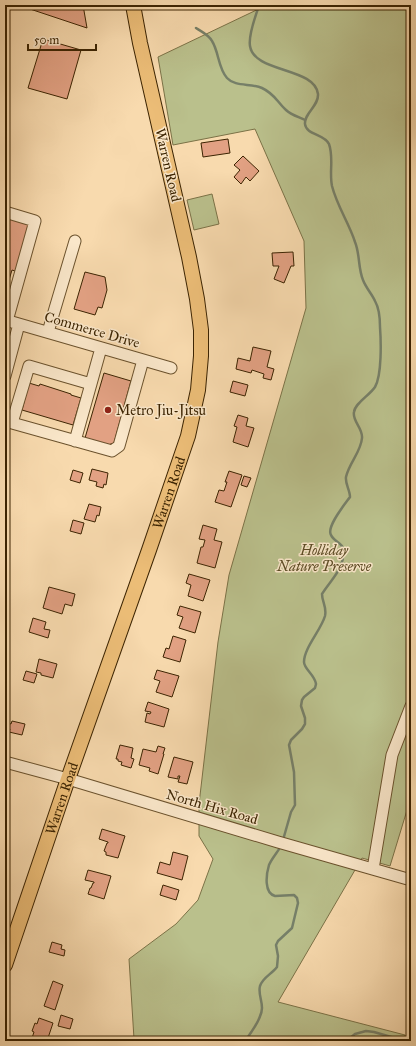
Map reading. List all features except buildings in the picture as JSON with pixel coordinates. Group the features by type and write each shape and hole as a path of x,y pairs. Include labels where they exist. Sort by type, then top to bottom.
{"main road":[{"name":"Warren Road","path":"5,965 68,779 188,436 198,390 201,356 201,330 197,299 189,257 140,43 133,5"}],"street":[{"path":"5,212 35,222 6,321"},
{"path":"48,332 75,241"},
{"name":"Commerce Drive","path":"6,321 172,368"},
{"path":"5,376 18,324"},
{"path":"76,441 101,348"},
{"path":"91,384 29,366 12,422 112,451 119,446 143,360"},
{"path":"373,869 392,755 411,706"},
{"name":"North Hix Road","path":"5,762 68,779 266,839 411,880"}],"green space":[{"name":"Holliday Nature Preserve","path":"267,5 411,5 411,797 390,866 362,858 278,1002 405,1035 403,1041 133,1041 129,959 176,924 198,900 213,859 199,836 199,804 218,642 229,575 306,308 304,241 255,129 173,145 158,57"},
{"path":"212,194 219,224 194,230 187,200"}],"waterway":[{"path":"259,5 250,36 250,46 254,55 272,66 307,79 314,85 318,94 318,98 305,120 306,128 312,133 324,138 329,144 331,154 332,186 357,247 360,271 363,280 374,298 377,307 381,341 380,366 377,382 373,390 357,405 354,412 362,438 360,448 346,477 350,497 333,521 330,531 333,538 342,546 343,560 338,572 322,594 325,616 307,651 304,662 304,665 314,678 316,684 315,688 302,700 301,706 305,718 305,724 291,740 289,745 294,772 295,805 291,812 283,840"},
{"path":"196,28 211,39 222,70 230,81 266,90 273,95 288,112 305,120"},
{"path":"245,1041 256,1025 262,1012 259,991 261,983 277,967 278,956 276,945 278,941 292,928 298,903 297,898 294,895 275,896 271,894 267,888 267,874 269,865 281,846"},
{"path":"349,1041 355,1034 366,1031 405,1041 411,1040"}],"place":[{"name":"Metro Jiu-Jitsu","path":"108,410"}]}
